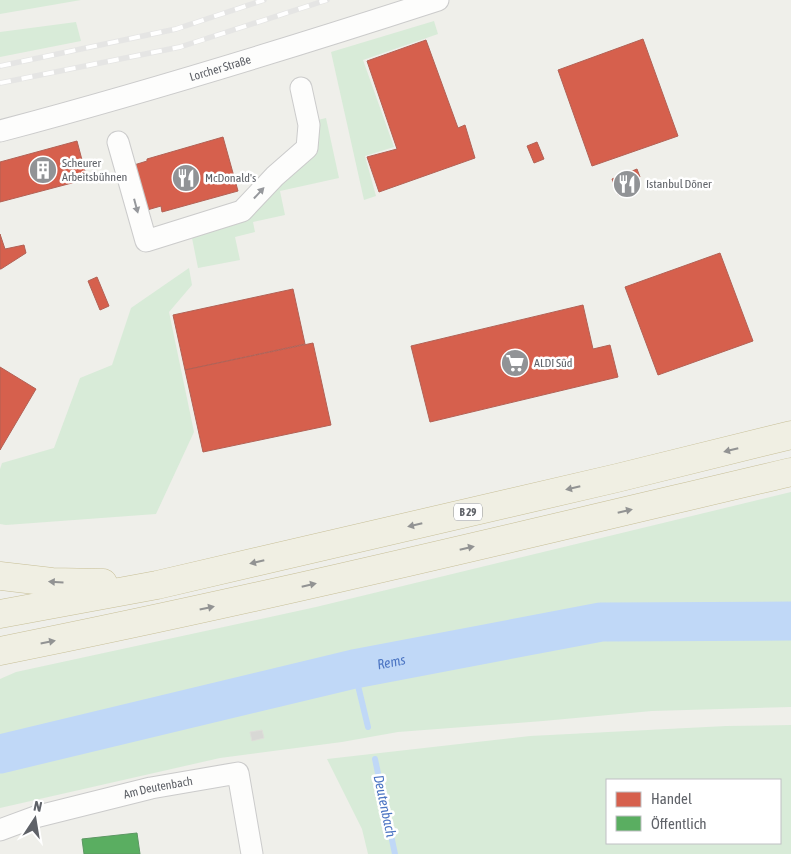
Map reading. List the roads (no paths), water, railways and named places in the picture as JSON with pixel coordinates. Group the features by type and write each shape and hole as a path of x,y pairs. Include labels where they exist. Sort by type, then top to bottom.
{"highway":[{"name":"B 29","path":"0,614 157,585 608,480 791,435"},
{"path":"0,651 261,596 791,472"},
{"path":"0,576 52,582 157,585"}],"street":[{"name":"Lorcher Straße","path":"0,132 302,44 438,0"},
{"path":"118,142 146,241 242,211 307,148 309,125 301,88"},
{"name":"Am Deutenbach","path":"0,830 35,817 151,788 238,774 252,854"}],"waterway":[{"name":"Rems","path":"0,754 354,669 601,622 791,621"},
{"name":"Deutenbach","path":"354,669 368,727"},
{"name":"Deutenbach","path":"375,759 395,854"}],"railway":[{"path":"0,66 176,29 264,0"},
{"path":"0,83 180,47 327,0"}],"place":[{"name":"Scheurer Arbeitsbühnen","path":"43,170"},
{"name":"McDonald's","path":"186,178"},
{"name":"Istanbul Döner","path":"627,184"},
{"name":"ALDI Süd","path":"515,363"}]}
